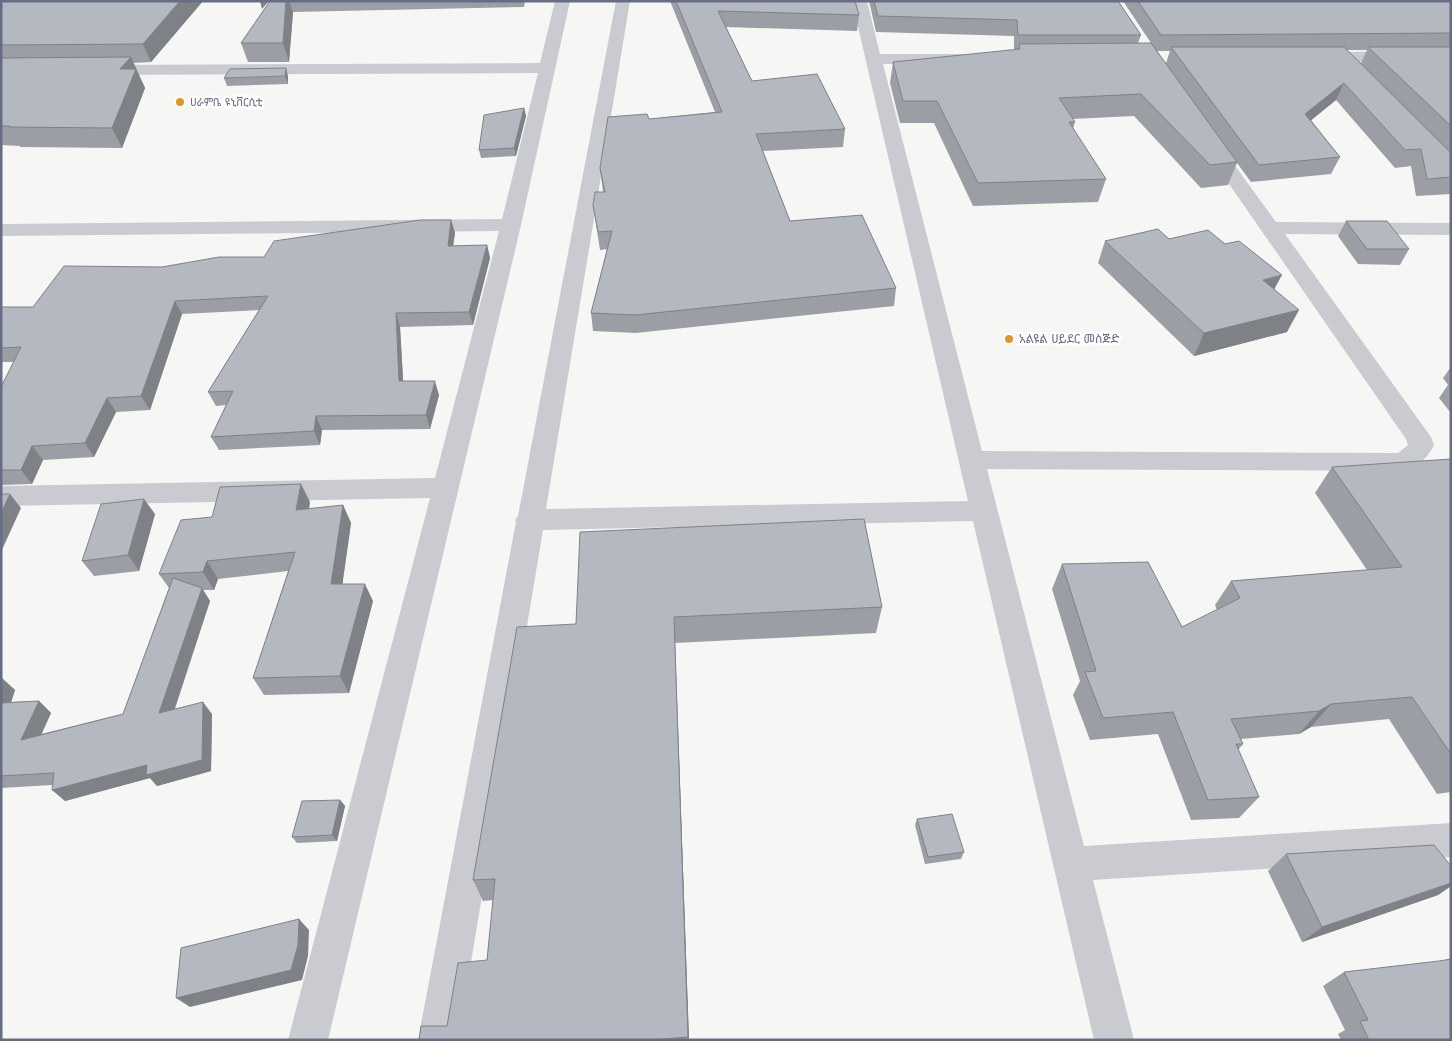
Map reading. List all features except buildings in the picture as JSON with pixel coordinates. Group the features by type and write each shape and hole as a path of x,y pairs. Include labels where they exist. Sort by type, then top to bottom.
{"street":[{"path":"308,1040 511,225 546,68 564,1"},
{"path":"438,1040 623,1"},
{"path":"859,1 1114,1040"},
{"path":"233,69 244,54"},
{"path":"1303,57 1451,56"},
{"path":"1342,57 1355,71"},
{"path":"873,59 982,59"},
{"path":"88,70 546,68"},
{"path":"972,460 1403,462 1411,458 1418,451 1421,445 1418,437 1202,131"},
{"path":"1,230 511,225"},
{"path":"1270,228 1451,229"},
{"path":"1,496 444,488"},
{"path":"530,520 985,511"},
{"path":"1071,864 1451,840"}],"place":[{"name":"ሀራምቤ ዩኒቨርሲቲ","path":"180,102"},
{"name":"አልዩል ሀይደር መስጅድ","path":"1009,339"}]}
